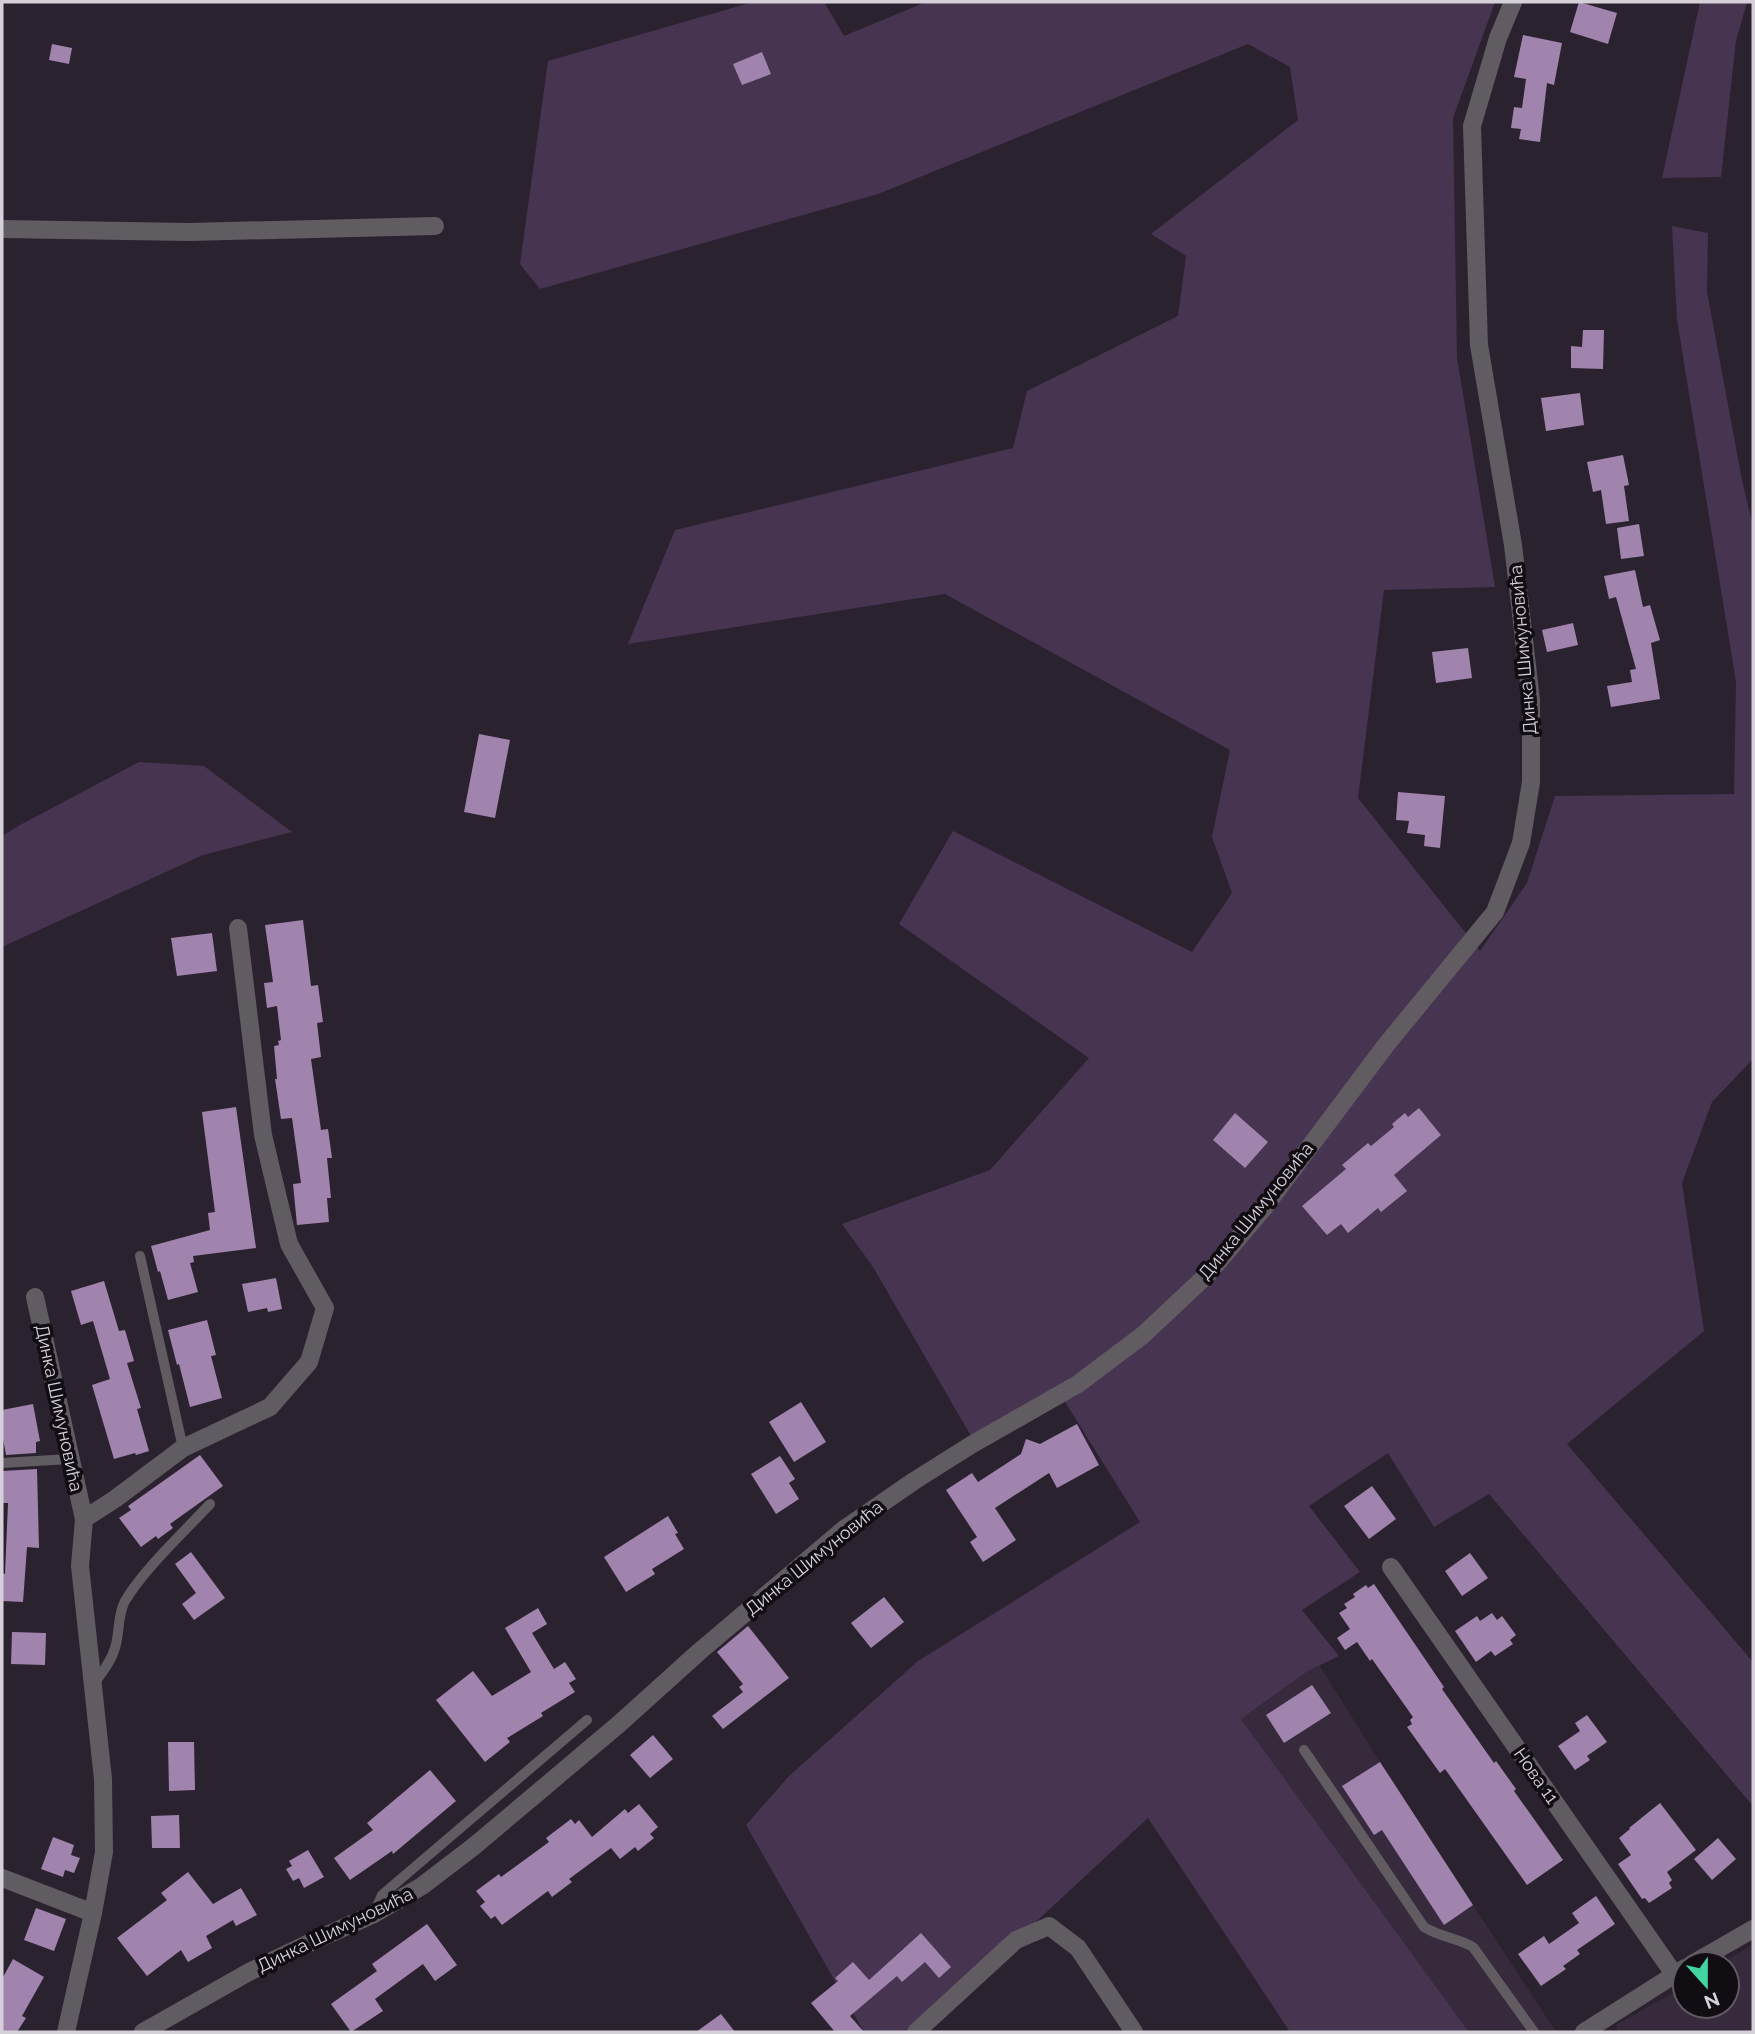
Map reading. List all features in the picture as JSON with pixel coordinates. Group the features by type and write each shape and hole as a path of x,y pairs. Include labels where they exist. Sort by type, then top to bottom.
{"street":[{"name":"Динка Шимуновића","path":"143,2032 249,1972 374,1914 422,1886 473,1847 619,1724 700,1651 843,1530 971,1445 1078,1384 1143,1335 1208,1274 1263,1209 1386,1045 1495,912 1521,843 1531,782 1531,700 1513,544 1479,345 1472,126 1498,38 1513,2"},
{"path":"2,229 189,232 435,226"},
{"name":"Динка Шимуновића","path":"84,1519 183,1448 270,1407 309,1363 325,1308 289,1244 262,1135 238,928"},
{"name":"Динка Шимуновића","path":"35,1297 84,1519 80,1566 103,1779 104,1852 66,2032"},
{"name":"Нова 11","path":"1391,1567 1671,1958"},
{"path":"2,1878 93,1913"},
{"path":"916,2032 1016,1940 1049,1926 1078,1948 1135,2032"},
{"path":"1716,1950 1753,1929"},
{"path":"1584,2032 1671,1977"}],"lane":[{"path":"140,1256 183,1448"},
{"path":"2,1463 70,1459"},
{"path":"93,1685 112,1658 124,1604 136,1586 210,1504"},
{"path":"374,1914 382,1895 587,1720"},
{"path":"1304,1750 1424,1927 1436,1935 1462,1941 1473,1947 1534,2032"}],"shaded area":[{"path":"753,2 824,2 844,36 926,2 1495,2 1453,118 1457,358 1495,587 1384,590 1358,798 1480,951 1527,883 1555,796 1734,794 1736,682 1677,320 1672,226 1708,233 1707,292 1753,526 1753,1059 1712,1102 1682,1183 1704,1331 1567,1444 1753,1662 1753,1806 1489,1494 1434,1527 1388,1453 1309,1506 1360,1572 1302,1610 1339,1656 1308,1671 1241,1719 1469,2032 1290,2032 1148,1818 917,2032 864,2032 746,1825 789,1776 918,1661 1140,1522 1057,1389 971,1436 873,1267 842,1224 990,1170 1089,1058 899,924 953,831 1192,952 1232,893 1212,837 1230,750 945,594 628,644 675,530 1013,448 1027,391 1178,316 1186,256 1151,234 1298,120 1290,67 1248,44 878,194 540,289 520,264 548,61"},
{"path":"1700,2 1747,2 1736,41 1721,177 1662,178"},
{"path":"139,762 204,766 292,832 203,855 2,947 2,836"},
{"path":"1320,1666 1556,2032 1469,2032 1241,1719 1308,1671"},
{"path":"1753,1944 1753,2032 1618,2032 1616,2025 1671,1994 1671,2020 1741,2020 1741,1952"}],"building":[{"path":"1579,2 1617,13 1608,44 1570,32"},
{"path":"1523,35 1562,43 1554,85 1547,83 1540,142 1519,139 1521,129 1511,128 1514,107 1522,108 1526,79 1514,77"},
{"path":"52,44 72,48 69,64 49,60"},
{"path":"762,52 771,74 742,85 733,64"},
{"path":"1583,330 1604,330 1603,369 1571,368 1571,346 1582,347"},
{"path":"1580,393 1584,425 1546,431 1541,398"},
{"path":"1623,455 1629,485 1624,486 1629,521 1606,524 1601,490 1593,492 1587,462"},
{"path":"1639,524 1644,556 1621,559 1617,528"},
{"path":"1635,570 1643,607 1650,605 1660,640 1651,643 1660,699 1611,707 1607,686 1632,682 1630,670 1636,669 1616,597 1609,599 1604,576"},
{"path":"1573,623 1578,645 1547,652 1542,630"},
{"path":"1468,648 1472,678 1436,683 1432,652"},
{"path":"479,734 510,740 495,818 464,812"},
{"path":"1398,792 1445,796 1440,848 1424,846 1425,835 1407,833 1409,821 1396,820"},
{"path":"303,920 311,986 318,985 323,1022 317,1023 321,1057 311,1059 321,1130 328,1129 332,1158 327,1158 331,1198 327,1198 329,1222 297,1225 293,1184 301,1183 292,1118 281,1119 275,1079 274,1046 279,1045 278,1041 281,1040 277,1006 267,1008 264,983 273,982 265,925"},
{"path":"212,933 217,971 177,976 171,938"},
{"path":"236,1107 256,1248 193,1256 194,1262 190,1263 198,1292 168,1300 151,1246 210,1230 208,1213 215,1212 202,1112"},
{"path":"1419,1108 1441,1135 1394,1175 1407,1191 1381,1212 1378,1208 1348,1233 1341,1224 1327,1235 1302,1206 1346,1169 1342,1165 1368,1143 1371,1146 1394,1127 1392,1124 1405,1113 1408,1117"},
{"path":"1235,1113 1268,1142 1245,1168 1213,1140"},
{"path":"276,1278 282,1309 268,1312 267,1308 248,1312 242,1284"},
{"path":"104,1281 119,1331 125,1330 134,1361 127,1363 141,1408 137,1409 149,1451 114,1459 92,1385 110,1379 93,1321 81,1325 71,1291"},
{"path":"207,1320 216,1355 211,1356 222,1398 190,1407 168,1330"},
{"path":"801,1402 826,1442 794,1462 769,1422"},
{"path":"33,1404 40,1441 36,1442 36,1453 6,1455 2,1410"},
{"path":"1077,1424 1099,1465 1057,1488 1049,1473 995,1508 1016,1540 983,1562 970,1542 977,1537 946,1490 972,1473 978,1482 1021,1454 1026,1439 1040,1444"},
{"path":"200,1455 223,1486 170,1524 173,1528 141,1547 119,1518 131,1510 128,1506"},
{"path":"780,1456 795,1479 789,1483 799,1499 776,1514 751,1474"},
{"path":"37,1469 39,1548 27,1547 23,1602 2,1601 8,1503 2,1503 2,1471"},
{"path":"1372,1486 1396,1519 1369,1539 1344,1506"},
{"path":"668,1516 684,1549 652,1569 655,1574 626,1592 604,1557"},
{"path":"191,1552 225,1598 194,1620 182,1604 196,1593 175,1564"},
{"path":"1470,1553 1488,1578 1462,1596 1445,1571"},
{"path":"1374,1584 1444,1687 1442,1689 1494,1763 1496,1761 1516,1789 1514,1791 1563,1860 1527,1885 1445,1769 1440,1773 1407,1727 1412,1724 1410,1720 1413,1717 1372,1659 1370,1661 1357,1642 1345,1650 1337,1638 1350,1629 1339,1613 1347,1608 1344,1604 1366,1585 1368,1588"},
{"path":"884,1597 904,1622 871,1648 851,1623"},
{"path":"538,1608 547,1624 532,1633 554,1669 565,1662 576,1679 569,1683 575,1692 507,1738 510,1742 485,1762 436,1700 473,1671 492,1696 531,1672 505,1628"},
{"path":"1492,1613 1497,1620 1502,1616 1516,1635 1510,1640 1513,1644 1495,1656 1491,1651 1476,1662 1455,1631 1477,1616 1480,1621"},
{"path":"748,1626 789,1678 723,1729 712,1716 743,1692 739,1687 743,1684 717,1652"},
{"path":"12,1632 46,1633 45,1665 11,1664"},
{"path":"1312,1685 1331,1713 1284,1743 1266,1715"},
{"path":"1587,1715 1607,1742 1587,1756 1590,1760 1575,1770 1558,1746 1580,1731 1575,1723"},
{"path":"653,1735 673,1759 650,1778 630,1755"},
{"path":"168,1742 194,1742 195,1790 169,1791"},
{"path":"1380,1762 1473,1905 1444,1925 1382,1830 1374,1835 1342,1786"},
{"path":"430,1770 456,1801 393,1854 392,1851 350,1880 334,1858 373,1830 367,1823"},
{"path":"1660,1803 1696,1850 1667,1872 1672,1880 1669,1883 1672,1888 1649,1903 1645,1898 1642,1899 1618,1864 1631,1855 1619,1838"},
{"path":"639,1804 658,1827 650,1834 654,1838 638,1851 635,1847 620,1859 611,1848 569,1879 572,1882 552,1897 548,1891 502,1925 495,1916 491,1919 480,1906 485,1902 476,1891 499,1874 501,1877 549,1842 546,1838 571,1819 575,1824 579,1820 592,1837 625,1809 628,1813"},
{"path":"179,1815 180,1848 152,1848 151,1816"},
{"path":"53,1837 74,1845 71,1855 80,1858 74,1873 65,1870 63,1877 41,1869"},
{"path":"1718,1838 1736,1859 1712,1880 1694,1859"},
{"path":"308,1850 324,1877 304,1888 299,1878 293,1881 286,1869 292,1866 289,1861"},
{"path":"188,1872 213,1904 241,1888 257,1915 236,1926 233,1920 206,1936 212,1948 188,1962 181,1950 147,1976 117,1938 167,1900 161,1893"},
{"path":"1596,1896 1615,1924 1577,1950 1580,1954 1563,1966 1566,1969 1541,1986 1518,1954 1544,1936 1549,1944 1579,1923 1572,1913"},
{"path":"36,1908 66,1919 54,1951 24,1940"},
{"path":"427,1924 457,1965 435,1981 423,1964 375,1999 383,2011 351,2032 331,2004 377,1971 372,1964"},
{"path":"921,1933 951,1967 939,1978 925,1962 902,1982 897,1976 850,2016 864,2032 835,2032 811,2003 838,1981 835,1978 853,1962 869,1980"},
{"path":"13,1959 44,1977 22,2016 26,2018 17,2032 2,2032 2,1979"},
{"path":"721,2014 735,2032 696,2032"}]}
